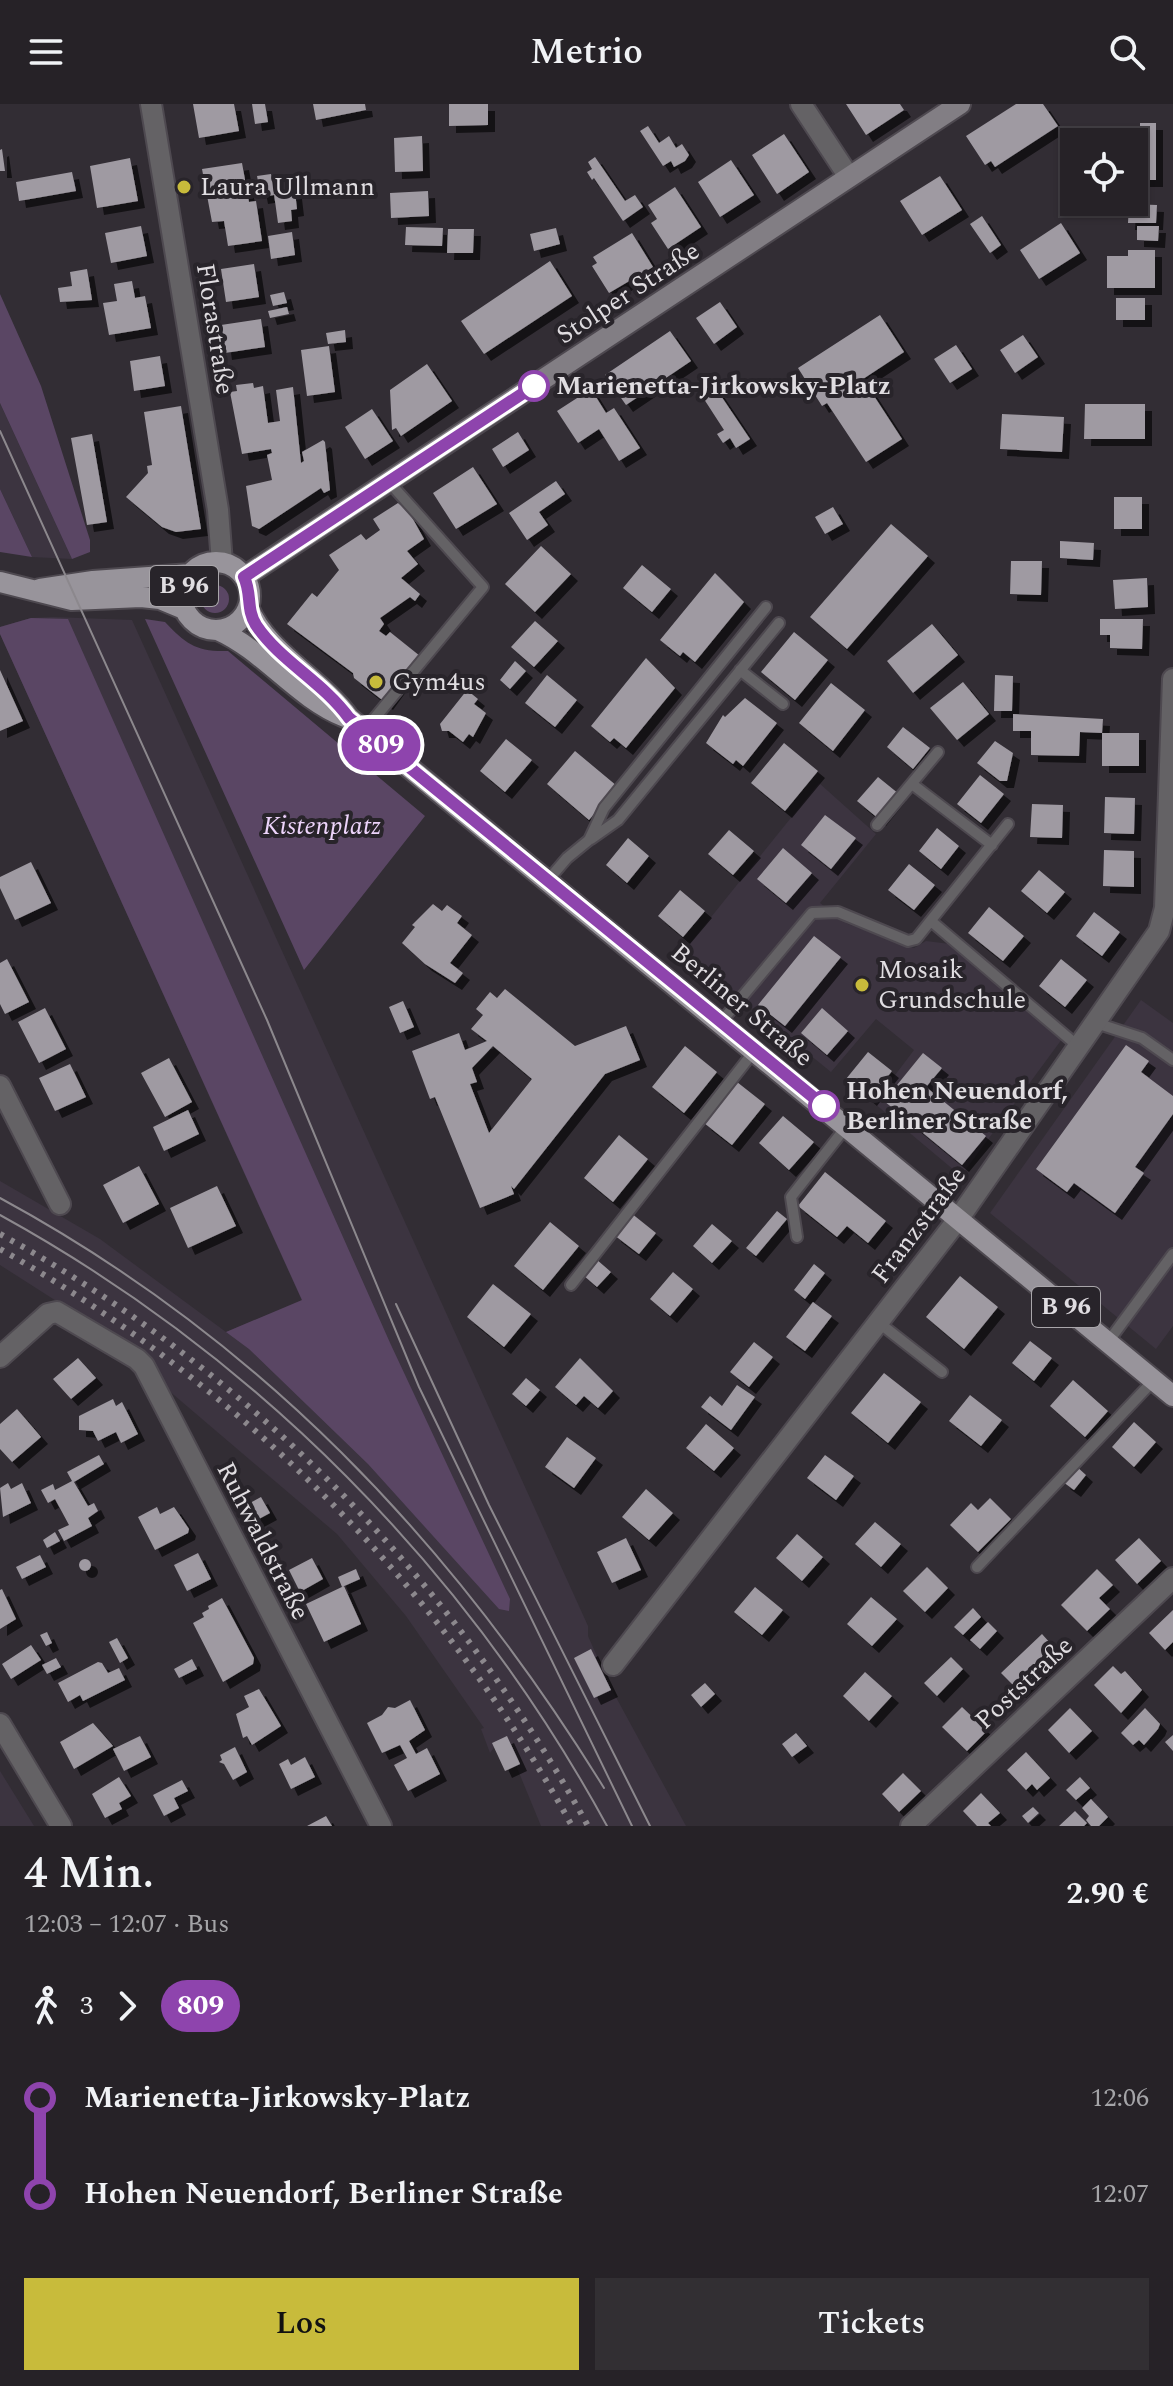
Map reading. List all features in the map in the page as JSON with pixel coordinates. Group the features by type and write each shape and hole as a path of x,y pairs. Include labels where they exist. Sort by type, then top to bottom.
{"main road":[{"name":"Stolper Straße","path":"244,577 960,104"},
{"name":"B 96","path":"0,582 72,600 160,599 184,609 198,625 218,630 239,620 248,607 248,587 244,577 222,563 205,564 191,574 182,590 184,609"},
{"name":"B 96","path":"39,590 66,583 191,574"},
{"name":"Berliner Straße","path":"248,607 261,631 335,699 356,725"},
{"name":"Berliner Straße","path":"218,630 252,649 326,710 356,725 549,879 1173,1396"}],"street":[{"name":"Florastraße","path":"151,104 218,510 222,563"},
{"path":"801,104 849,177"},
{"name":"Franzstraße","path":"613,1665 959,1218 1159,931 1165,908 1173,679"},
{"path":"0,1086 60,1204"},
{"name":"Ruhwaldstraße","path":"0,1357 48,1314 63,1312 144,1366 381,1826"},
{"name":"Poststraße","path":"911,1826 1173,1578"},
{"path":"0,1724 61,1826"}],"lane":[{"path":"356,725 483,587 389,482"},
{"path":"589,840 604,808 766,607"},
{"path":"549,879 567,858 618,820 779,623"},
{"path":"740,670 783,704"},
{"path":"877,825 938,752"},
{"path":"912,784 992,845"},
{"path":"721,1022 812,913 838,912 908,941 916,939 1008,824"},
{"path":"931,921 1079,1047"},
{"path":"1096,1023 1142,1038 1173,1060"},
{"path":"571,1285 755,1050"},
{"path":"797,1237 791,1197 847,1125"},
{"path":"1108,1342 1173,1254"},
{"path":"878,1322 942,1372"},
{"path":"977,1567 1154,1380"}],"shaded area":[{"path":"0,403 72,559 32,557 0,489"},
{"path":"31,618 132,620 588,1626 588,1636 611,1688 686,1826 541,1826 515,1763 495,1746 490,1753 481,1729 484,1728 406,1616 337,1534 86,1320 0,1265 0,1181 100,1239 226,1332 302,1301 0,634 0,627"},
{"name":"Mosaik Grundschule","path":"819,783 876,834 820,903 848,924 914,948 926,941 950,944 1062,1039 961,1176 874,1103 914,1050 876,1019 831,1072 683,952"},
{"path":"1141,1000 1173,1023 1173,1326 1156,1349 990,1213"},
{"path":"0,1771 34,1826 0,1826"}],"green space":[{"path":"0,294 41,386 90,540 90,552 72,559 0,403"},
{"path":"0,489 32,557 0,552"},
{"path":"215,585 225,589 229,599 225,609 215,613 205,609 201,599 205,589"},
{"path":"31,618 68,619 391,1345 510,1599 509,1611 499,1609 368,1464 249,1349 226,1332 302,1300 0,634 0,627"},
{"name":"Kistenplatz","path":"145,619 165,622 179,636 200,648 228,651 425,816 304,970"}],"building":[{"path":"193,104 234,104 239,131 199,138"},
{"path":"252,104 265,104 268,122 255,124"},
{"path":"313,104 365,104 366,110 316,120"},
{"path":"449,104 488,104 488,125 449,126"},
{"path":"846,104 900,104 904,110 866,135"},
{"path":"1016,104 1043,104 1058,126 995,167 991,161 985,165 966,136"},
{"path":"1140,123 1156,123 1156,180 1148,180 1148,128 1140,128"},
{"path":"648,126 659,143 669,136 676,148 682,144 689,155 685,161 674,167 671,161 663,166 640,131"},
{"path":"784,134 809,172 777,194 752,155"},
{"path":"422,136 423,171 395,172 394,138"},
{"path":"2,149 5,171 0,171"},
{"path":"595,157 625,201 635,195 643,207 623,221 587,172 592,169 588,162"},
{"path":"130,158 138,201 97,208 90,166"},
{"path":"731,160 754,195 720,217 698,182"},
{"path":"242,163 249,202 256,201 262,241 228,246 224,221 212,222 202,169"},
{"path":"72,172 76,191 19,201 16,182"},
{"path":"271,174 274,195 261,197 257,176"},
{"path":"940,176 962,210 922,235 900,201"},
{"path":"675,187 701,227 668,249 651,223 657,219 648,205"},
{"path":"428,191 429,216 391,218 390,193"},
{"path":"295,192 297,209 291,210 292,221 278,223 274,194"},
{"path":"1148,205 1157,205 1156,223 1128,223 1128,216 1148,216"},
{"path":"982,216 1001,245 990,253 970,224"},
{"path":"1061,223 1080,253 1039,279 1020,250"},
{"path":"141,226 147,256 111,263 105,233"},
{"path":"1137,226 1159,226 1158,241 1137,240"},
{"path":"406,227 443,228 442,246 405,245"},
{"path":"556,228 560,244 534,251 530,234"},
{"path":"448,229 474,229 473,253 447,253"},
{"path":"292,232 295,255 271,259 268,236"},
{"path":"632,233 653,267 609,293 592,266 597,263 593,257"},
{"path":"1128,250 1155,250 1155,288 1107,288 1107,256 1128,256"},
{"path":"550,261 572,296 484,354 461,321"},
{"path":"254,264 259,297 226,302 221,269"},
{"path":"87,269 92,300 60,302 58,288 72,286 70,272"},
{"path":"132,281 135,298 145,296 151,328 109,335 103,303 117,301 114,284"},
{"path":"284,292 287,303 273,306 270,295"},
{"path":"1116,298 1145,298 1145,320 1116,320"},
{"path":"720,302 737,327 714,344 696,318"},
{"path":"287,307 289,314 270,318 268,311"},
{"path":"880,315 904,352 863,379 902,439 866,462 827,403 822,406 798,368"},
{"path":"261,319 265,347 225,353 221,325"},
{"path":"345,330 346,342 328,344 326,333"},
{"path":"670,331 691,361 626,405 605,375"},
{"path":"1023,335 1038,357 1015,373 1000,350"},
{"path":"956,345 972,369 950,383 934,359"},
{"path":"329,346 335,392 307,396 301,350"},
{"path":"160,356 165,386 134,391 130,361"},
{"path":"427,364 452,401 401,436 396,428 392,430 390,390"},
{"path":"253,383 254,388 263,386 268,423 280,421 276,390 293,387 301,463 304,461 302,452 323,440 330,490 324,493 321,488 259,529 252,526 246,486 272,480 267,455 272,453 271,449 242,454 230,392 237,391 236,385"},
{"path":"715,387 750,439 736,448 730,438 723,443 717,434 724,430 702,396"},
{"path":"591,389 606,413 614,408 640,448 619,461 599,429 578,443 557,411"},
{"path":"1085,404 1145,404 1145,439 1084,439"},
{"path":"181,406 201,529 176,532 162,527 126,497 148,473 147,466 152,465 144,412"},
{"path":"372,409 393,441 365,459 345,427"},
{"path":"1002,414 1064,417 1062,452 1000,449"},
{"path":"518,432 529,450 503,467 492,449"},
{"path":"92,434 107,522 87,525 71,438"},
{"path":"473,467 497,504 456,529 433,493"},
{"path":"556,481 565,494 539,512 548,525 527,540 509,513"},
{"path":"1114,497 1142,497 1142,529 1114,529"},
{"path":"398,503 409,512 424,539 407,551 418,564 401,578 420,594 415,601 410,597 380,618 384,624 379,631 386,636 390,632 420,656 386,703 354,678 353,673 287,624 312,593 317,597 339,570 329,555 361,534 366,540 380,530 373,519"},
{"path":"833,507 843,524 825,534 815,517"},
{"path":"891,524 928,556 847,649 810,617"},
{"path":"1060,541 1094,543 1093,560 1060,558"},
{"path":"541,546 571,574 535,612 505,584"},
{"path":"1011,561 1042,561 1041,595 1010,594"},
{"path":"642,565 671,589 652,612 623,588"},
{"path":"715,573 744,602 695,662 683,652 680,656 660,640"},
{"path":"1147,578 1148,607 1115,609 1113,580"},
{"path":"1100,619 1143,619 1142,649 1110,648 1110,635 1100,635"},
{"path":"535,621 558,641 534,667 511,647"},
{"path":"932,624 958,655 913,693 887,661"},
{"path":"794,632 828,660 795,700 761,672"},
{"path":"646,658 675,688 626,748 614,738 610,742 591,726"},
{"path":"515,661 526,671 510,689 500,680"},
{"path":"0,670 23,721 0,731"},
{"path":"547,675 577,700 555,727 525,703"},
{"path":"995,675 1013,676 1012,711 994,711"},
{"path":"963,682 989,714 957,740 930,708"},
{"path":"831,683 865,710 833,751 799,723"},
{"path":"467,690 478,699 474,704 486,713 473,737 469,734 463,742 449,731 442,731 440,724"},
{"path":"745,698 777,723 743,766 736,760 733,764 706,743 723,715 725,717"},
{"path":"1013,714 1103,719 1102,733 1080,732 1079,756 1031,755 1031,731 1013,731"},
{"path":"903,727 930,748 913,769 887,747"},
{"path":"1102,733 1139,733 1139,766 1102,766"},
{"path":"506,739 532,760 505,792 480,771"},
{"path":"995,741 1013,753 1007,781 1000,781 977,763"},
{"path":"784,743 818,771 785,811 751,783"},
{"path":"575,751 617,786 589,820 547,784"},
{"path":"980,775 1004,794 981,823 957,804"},
{"path":"878,777 899,794 879,819 857,801"},
{"path":"1105,797 1135,798 1134,834 1104,833"},
{"path":"1032,804 1063,805 1062,838 1030,837"},
{"path":"825,815 856,838 831,869 801,845"},
{"path":"937,828 959,846 941,869 919,851"},
{"path":"729,830 754,851 733,875 708,854"},
{"path":"628,838 649,856 627,883 606,865"},
{"path":"783,848 812,873 786,903 757,879"},
{"path":"1104,850 1134,851 1134,887 1103,886"},
{"path":"31,862 51,903 15,920 0,888 0,877"},
{"path":"909,864 935,885 914,910 888,890"},
{"path":"1039,870 1065,892 1047,913 1021,891"},
{"path":"680,890 705,911 683,937 658,916"},
{"path":"433,904 442,911 447,905 462,916 457,923 472,935 450,963 463,973 455,983 425,964 402,943 415,927 412,925"},
{"path":"989,907 1024,936 1003,961 968,933"},
{"path":"1094,912 1120,932 1102,956 1076,936"},
{"path":"814,936 841,957 785,1026 758,1005"},
{"path":"7,959 29,1002 5,1014 0,1004 0,963"},
{"path":"1061,959 1087,980 1065,1007 1039,986"},
{"path":"505,989 575,1046 626,1026 640,1060 605,1074 514,1189 511,1186 514,1194 480,1208 435,1097 430,1099 412,1051 459,1033 465,1050 487,1041 471,1029 483,1015 476,1009 490,992 497,998","holes":["493,1046 532,1079 489,1133 470,1084 477,1082 472,1068"]},
{"path":"403,1001 414,1027 400,1033 389,1007"},
{"path":"45,1008 66,1049 39,1063 18,1022"},
{"path":"822,1008 848,1031 827,1055 801,1033"},
{"path":"1126,1045 1149,1061 1141,1072 1173,1096 1173,1114 1135,1167 1144,1173 1115,1213 1074,1183 1067,1192 1036,1169"},
{"path":"685,1046 717,1072 684,1113 652,1087"},
{"path":"868,1052 892,1071 870,1099 846,1079"},
{"path":"923,1053 942,1068 926,1087 986,1136 962,1165 884,1101"},
{"path":"169,1058 192,1102 165,1117 141,1073"},
{"path":"70,1064 86,1097 55,1111 39,1078"},
{"path":"737,1082 765,1104 732,1145 704,1123"},
{"path":"188,1110 199,1134 164,1151 153,1127"},
{"path":"783,1116 814,1142 789,1170 759,1143"},
{"path":"619,1135 648,1159 613,1202 584,1178"},
{"path":"139,1166 159,1204 123,1223 103,1185"},
{"path":"825,1172 886,1221 868,1243 847,1226 837,1237 798,1206"},
{"path":"217,1186 236,1226 188,1248 170,1208"},
{"path":"777,1211 787,1219 756,1256 746,1248"},
{"path":"631,1213 656,1233 639,1254 614,1235"},
{"path":"550,1222 579,1246 543,1290 514,1266"},
{"path":"712,1224 732,1241 712,1263 693,1246"},
{"path":"596,1259 611,1272 597,1287 583,1275"},
{"path":"814,1264 825,1273 805,1299 794,1290"},
{"path":"673,1272 693,1289 670,1316 650,1299"},
{"path":"960,1276 998,1307 964,1349 926,1317"},
{"path":"493,1284 531,1314 504,1347 467,1317"},
{"path":"813,1302 832,1316 805,1351 786,1337"},
{"path":"1030,1341 1052,1358 1034,1381 1012,1363"},
{"path":"754,1342 773,1357 749,1387 730,1372"},
{"path":"78,1358 96,1378 71,1399 53,1379"},
{"path":"580,1358 613,1391 598,1408 584,1396 576,1405 555,1387"},
{"path":"884,1373 921,1402 888,1443 851,1413"},
{"path":"526,1378 540,1390 526,1406 512,1394"},
{"path":"1073,1380 1108,1411 1085,1437 1050,1406"},
{"path":"737,1385 755,1397 731,1430 701,1407 710,1396 722,1406"},
{"path":"970,1395 1002,1420 981,1446 949,1421"},
{"path":"113,1399 116,1406 122,1402 138,1434 121,1443 116,1432 98,1441 93,1431 79,1430 79,1416"},
{"path":"17,1409 41,1437 12,1462 0,1449 0,1424"},
{"path":"1134,1422 1156,1442 1134,1467 1112,1447"},
{"path":"706,1424 734,1448 714,1471 686,1448"},
{"path":"567,1437 596,1458 574,1488 545,1467"},
{"path":"99,1455 104,1464 74,1482 88,1506 94,1503 98,1511 88,1518 92,1526 64,1541 58,1530 69,1525 55,1499 48,1503 41,1490 53,1484 55,1490 72,1481 67,1472"},
{"path":"825,1455 854,1476 836,1500 807,1478"},
{"path":"1076,1466 1086,1475 1074,1490 1063,1482"},
{"path":"8,1483 11,1489 22,1483 31,1503 3,1517 0,1488"},
{"path":"646,1489 673,1513 649,1540 622,1517"},
{"path":"261,1497 270,1513 257,1520 248,1504"},
{"path":"990,1498 1011,1519 978,1552 950,1525 971,1503 978,1510"},
{"path":"157,1507 160,1514 174,1507 189,1529 188,1533 155,1550 138,1517"},
{"path":"875,1522 901,1544 881,1567 855,1544"},
{"path":"55,1532 60,1541 47,1548 43,1540"},
{"path":"797,1534 823,1557 802,1581 776,1558"},
{"path":"626,1538 641,1570 612,1583 597,1552"},
{"path":"1139,1538 1161,1561 1137,1584 1115,1560"},
{"path":"198,1553 211,1579 187,1591 174,1565"},
{"path":"40,1555 46,1567 22,1579 16,1567"},
{"path":"312,1558 323,1579 300,1592 289,1570"},
{"path":"85,1559 91,1565 85,1571 79,1565"},
{"path":"927,1567 948,1588 925,1612 903,1591"},
{"path":"356,1569 360,1579 342,1587 338,1577"},
{"path":"1097,1569 1113,1585 1099,1598 1110,1609 1087,1631 1061,1605"},
{"path":"344,1586 361,1624 324,1642 306,1604"},
{"path":"755,1587 783,1610 762,1635 734,1612"},
{"path":"0,1590 16,1619 0,1629"},
{"path":"871,1597 897,1619 872,1646 847,1624"},
{"path":"222,1598 254,1658 253,1664 223,1682 193,1623 204,1617 202,1613 209,1609 208,1606"},
{"path":"973,1608 981,1617 963,1635 954,1627"},
{"path":"1173,1610 1173,1642 1165,1650 1149,1633"},
{"path":"988,1622 997,1631 980,1649 970,1640"},
{"path":"47,1632 52,1643 46,1646 40,1635"},
{"path":"1042,1634 1059,1653 1019,1691 1001,1673"},
{"path":"117,1638 128,1658 120,1663 109,1642"},
{"path":"31,1645 41,1660 11,1679 2,1664"},
{"path":"591,1649 611,1690 594,1698 574,1658"},
{"path":"951,1657 963,1669 937,1696 924,1683"},
{"path":"56,1658 61,1667 47,1674 42,1665"},
{"path":"192,1659 197,1669 179,1678 174,1669"},
{"path":"98,1662 108,1673 119,1668 125,1680 83,1701 80,1695 68,1702 58,1683"},
{"path":"1113,1666 1121,1674 1125,1671 1142,1690 1121,1713 1094,1685"},
{"path":"865,1672 892,1696 869,1721 843,1696"},
{"path":"705,1683 715,1694 701,1707 691,1695"},
{"path":"259,1689 281,1726 252,1745 247,1736 243,1738 236,1714 249,1707 244,1696"},
{"path":"410,1700 425,1730 409,1741 416,1754 427,1748 440,1774 408,1791 394,1765 407,1758 400,1745 382,1753 367,1723 382,1715 388,1707 395,1708"},
{"path":"962,1707 987,1731 967,1751 942,1727"},
{"path":"1070,1708 1092,1731 1069,1753 1048,1730"},
{"path":"1145,1708 1160,1724 1144,1745 1139,1740 1133,1745 1121,1733"},
{"path":"93,1723 113,1746 74,1769 60,1742"},
{"path":"796,1733 807,1746 792,1757 782,1744"},
{"path":"1173,1735 1173,1751 1165,1742"},
{"path":"140,1736 151,1757 124,1771 113,1749"},
{"path":"507,1736 520,1764 505,1771 492,1743"},
{"path":"235,1747 247,1772 233,1780 224,1764 219,1762 222,1760 220,1755"},
{"path":"1026,1752 1050,1778 1037,1790 1032,1784 1026,1790 1007,1770"},
{"path":"305,1757 315,1777 291,1789 279,1764 288,1759 291,1765"},
{"path":"903,1773 921,1791 899,1812 882,1794"},
{"path":"119,1777 131,1796 119,1803 122,1809 105,1818 92,1794"},
{"path":"1080,1777 1090,1788 1076,1800 1066,1790"},
{"path":"182,1780 188,1791 174,1798 179,1808 164,1816 153,1795"},
{"path":"981,1793 1000,1813 988,1823 991,1826 977,1826 963,1811"},
{"path":"1091,1799 1108,1817 1099,1826 1091,1826 1086,1820 1089,1816 1082,1808"},
{"path":"1033,1807 1039,1813 1028,1823 1022,1816"},
{"path":"1075,1811 1087,1823 1084,1826 1059,1826"},
{"path":"326,1816 332,1826 307,1826"}],"tram line":[{"path":"0,431 267,1020 419,1387 632,1826"},
{"path":"0,1198 94,1253 182,1314 264,1381 341,1452 414,1529 481,1611 545,1697 604,1788"},
{"path":"0,1215 94,1271 183,1334 268,1403 347,1477 421,1557 489,1642 551,1732 607,1826"},
{"path":"396,1304 489,1505 650,1826"}],"railway":[{"path":"0,1234 91,1288 177,1349 259,1416 336,1488 408,1566 474,1648 534,1735 588,1826"},
{"path":"0,1249 88,1303 172,1362 251,1427 326,1498 396,1573 461,1653 519,1738 572,1826"}],"bus line":[{"name":"809","path":"534,386 244,577 250,597 248,607 255,623 268,639 335,699 349,718 824,1106"}],"place":[{"name":"Laura Ullmann","path":"184,187"},
{"name":"Marienetta-Jirkowsky-Platz","path":"534,386"},
{"name":"Gym4us","path":"376,682"},
{"name":"Mosaik Grundschule","path":"862,985"},
{"name":"Hohen Neuendorf, Berliner Straße","path":"824,1106"}]}
